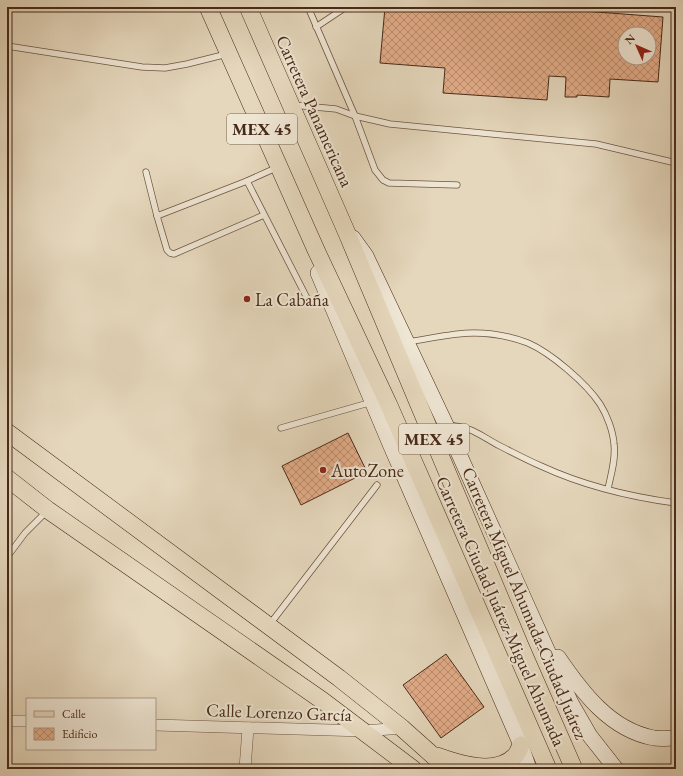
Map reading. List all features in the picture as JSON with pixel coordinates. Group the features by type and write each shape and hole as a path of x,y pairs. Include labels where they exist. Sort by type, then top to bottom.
{"main road":[{"name":"MEX 45","path":"208,7 316,250"},
{"name":"Carretera Panamericana","path":"248,7 346,231"},
{"path":"346,231 359,244 366,256 407,342 571,703 590,736 616,769"},
{"name":"Carretera Miguel Ahumada-Ciudad Juárez","path":"346,231 521,648 574,769"},
{"path":"316,250 316,267 372,402 521,745 529,769"},
{"name":"Carretera Ciudad Juárez-Miguel Ahumada","path":"316,250 388,403 548,769"},
{"path":"7,432 339,678 402,728 448,769"},
{"path":"7,478 48,510 323,701 413,769"},
{"path":"535,625 578,686 602,712 619,724 637,732 655,738 676,738"},
{"path":"323,701 339,678"},
{"path":"429,753 465,765 478,768 489,768 505,764 515,757 521,745"}],"street":[{"path":"7,721 26,722"},
{"name":"Calle Lorenzo García","path":"156,725 364,731 402,728"},
{"path":"245,769 248,728"}],"lane":[{"path":"308,7 355,116 375,170 383,180 389,183 457,185"},
{"path":"316,27 346,7"},
{"path":"7,46 142,67 165,68 229,53"},
{"path":"291,105 336,109 355,116 390,124 596,144 676,163"},
{"path":"157,216 279,167"},
{"path":"146,172 157,216 167,250 170,254 174,254 264,214"},
{"path":"247,181 308,300 313,303 329,298"},
{"path":"407,342 463,334 487,334 507,337 528,344 551,357 588,390 600,405 611,427 614,444 614,456 608,489"},
{"path":"281,428 372,402"},
{"path":"446,425 469,428 499,446 568,478 651,500 676,503"},
{"path":"269,626 377,486"},
{"path":"7,557 24,533 48,510"}],"building":[{"path":"385,7 530,7 663,17 658,82 610,79 609,97 577,95 577,97 565,97 566,77 549,76 547,100 443,93 445,68 380,63"},
{"path":"348,433 367,472 301,505 282,466"},
{"path":"446,654 484,707 441,738 403,685"}],"place":[{"name":"La Cabaña","path":"247,299"},
{"name":"AutoZone","path":"323,470"}]}
